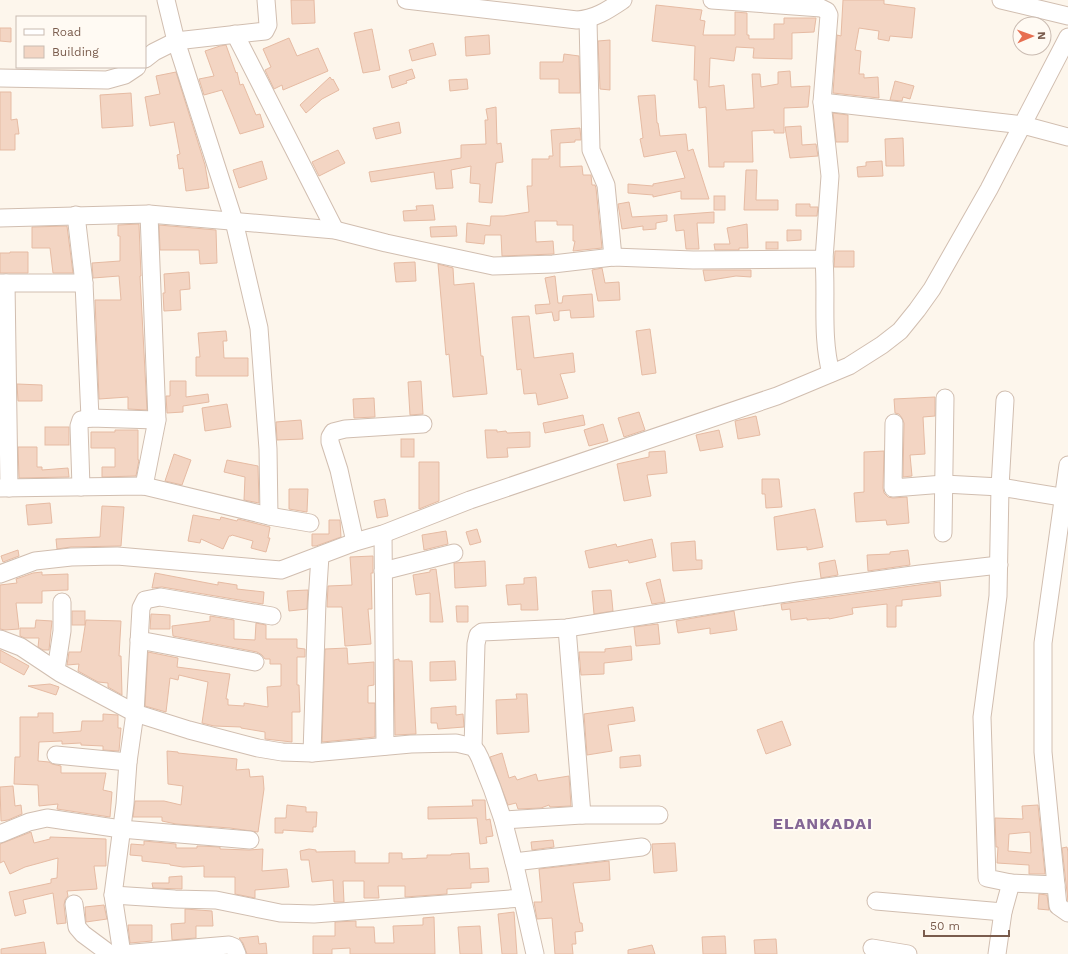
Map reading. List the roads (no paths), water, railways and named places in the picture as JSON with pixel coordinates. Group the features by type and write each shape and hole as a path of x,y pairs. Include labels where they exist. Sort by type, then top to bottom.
{"street":[{"path":"166,0 176,41 234,221 259,328 268,449 268,516"},
{"path":"146,58 154,52 176,41 262,32 267,29 268,25 266,0"},
{"path":"406,0 570,20 588,20 599,16 623,0"},
{"path":"712,0 786,3 821,8 828,11 822,102 830,176 824,259 825,334 831,374"},
{"path":"1001,0 1068,16"},
{"path":"588,20 591,150 606,185 613,257"},
{"path":"235,34 335,230"},
{"path":"0,574 35,561 71,557 117,556 281,570 355,542 383,534 470,500 777,396 849,366 882,345 900,331 932,289 948,263 1023,125 1068,37"},
{"path":"0,78 107,80 125,75 136,68"},
{"path":"822,102 1023,125 1068,137"},
{"path":"0,218 149,214 335,230 386,243 493,266 553,264 613,257 693,260 824,259"},
{"path":"144,486 156,420 149,214"},
{"path":"76,216 84,283 90,418"},
{"path":"84,283 3,283 4,488 144,486 268,516 310,523"},
{"path":"943,533 945,398"},
{"path":"1005,400 1000,487 998,596 982,717 987,878 1006,882 1056,885"},
{"path":"81,487 79,423 83,419 156,420"},
{"path":"894,423 893,488 944,484 1000,487 1066,497"},
{"path":"355,542 339,470 330,445 331,435 334,431 423,424"},
{"path":"1068,465 1066,497 1043,643 1043,752 1058,906 1068,913"},
{"path":"383,534 385,746"},
{"path":"383,571 454,553"},
{"path":"312,753 320,556"},
{"path":"473,747 476,644 478,635 485,631 567,628 798,591 920,574 999,565"},
{"path":"237,954 234,947 229,946 122,954 113,895 135,713 141,608 145,600 160,597 272,616"},
{"path":"56,670 62,631 62,602"},
{"path":"567,628 582,815"},
{"path":"0,639 21,646 56,670 135,713 189,730 258,748 282,752 312,753 411,744 447,743 463,744 473,747 477,752 485,770 503,820 535,954"},
{"path":"139,640 255,662"},
{"path":"56,755 128,762"},
{"path":"503,820 582,815 659,815"},
{"path":"0,834 29,822 47,818 121,829 250,840"},
{"path":"514,862 642,847"},
{"path":"997,954 1006,882"},
{"path":"113,895 216,900 280,913 314,914 522,898"},
{"path":"876,900 1003,912"},
{"path":"74,904 77,928 110,954"},
{"path":"872,948 908,954"}],"district":[{"name":"ELANKADAI","path":"823,823"}]}
